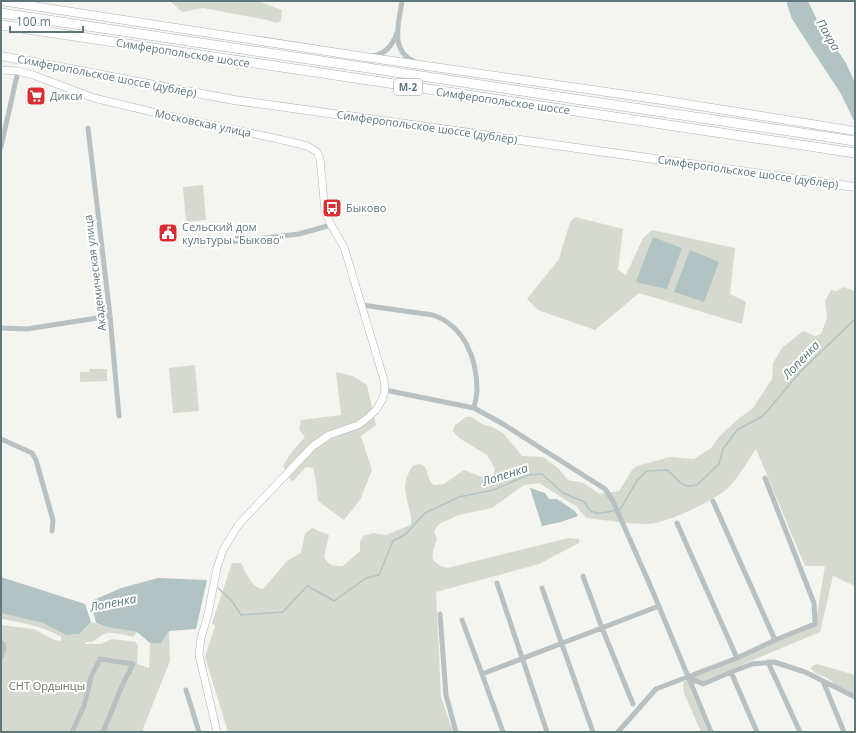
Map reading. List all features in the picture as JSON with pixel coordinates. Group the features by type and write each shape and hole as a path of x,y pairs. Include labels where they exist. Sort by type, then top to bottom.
{"highway":[{"name":"Симферопольское шоссе","path":"1,13 855,141"},
{"name":"Симферопольское шоссе","path":"1,26 855,153"}],"main road":[{"path":"1,1 365,57 662,100 855,131"},
{"name":"Симферопольское шоссе (дублёр)","path":"1,56 234,100 855,187"}],"street":[{"path":"365,57 386,52 391,46 398,28 402,1"},
{"path":"398,28 400,48 404,55 411,60 425,65"},
{"name":"Московская улица","path":"1,70 18,71 33,75 94,98 283,140 317,152 320,159 325,211 331,225 344,247 384,380 385,390"},
{"path":"1,147 18,71"},
{"name":"Академическая улица","path":"88,128 110,316 119,416"},
{"path":"221,243 299,234 331,225"},
{"path":"362,305 433,315 444,319 451,325 466,342 475,367 478,391 474,408"},
{"path":"1,328 27,329 110,316"},
{"path":"217,732 200,655 201,638 208,614 217,568 223,550 239,524 313,446 329,435 358,425 366,419 376,410 382,400 385,390 474,408 503,424 606,489 613,501 659,606 711,732"},
{"path":"1,440 32,453 36,460 53,520 52,531"},
{"path":"618,732 656,689 737,658 775,640 816,624 814,603 765,478"},
{"path":"713,501 775,640"},
{"path":"677,523 737,658"},
{"path":"583,576 602,628 633,704"},
{"path":"497,583 547,732"},
{"path":"542,588 593,732"},
{"path":"482,674 659,606"},
{"path":"440,614 446,694 456,732"},
{"path":"462,620 503,732"},
{"path":"1,643 3,644 4,650 1,657"},
{"path":"72,732 84,706 91,678 100,659 133,664 103,732"},
{"path":"768,662 800,732"},
{"path":"688,677 703,684 752,664 774,662 805,672 855,697"},
{"path":"731,672 757,732"},
{"path":"822,681 844,732"},
{"path":"186,690 199,732"}],"green space":[{"path":"170,1 258,1 282,10 281,21 276,23 203,8 182,12"},
{"path":"203,185 206,220 186,222 183,187"},
{"path":"575,217 623,229 618,270 626,275 643,238 652,230 735,248 730,294 746,302 742,324 639,293 595,330 538,310 527,299 559,259 570,222"},
{"path":"843,287 855,291 855,586 833,576 820,632 689,687 708,732 701,732 684,693 683,682 816,621 825,566 805,566 756,449 737,478 723,492 678,516 655,523 631,523 586,518 577,507 539,483 524,485 492,508 459,515 439,524 434,531 437,539 433,557 436,563 447,568 569,538 579,539 579,543 539,564 436,592 441,697 453,732 228,732 205,657 215,626 212,623 232,563 241,563 252,583 263,589 288,560 301,553 305,534 312,528 329,535 324,557 326,560 332,565 343,566 360,551 360,542 363,536 373,533 386,535 411,524 405,486 409,471 414,465 420,464 424,466 430,480 434,485 444,484 464,470 482,477 492,478 495,469 487,455 459,438 453,431 455,425 466,417 472,417 482,424 503,433 522,456 543,457 558,468 568,480 584,483 599,494 619,491 632,470 637,466 670,457 694,459 711,448 719,437 737,420 753,408 772,379 773,363 782,348 803,331 815,336 821,334 827,318 825,301 831,290 837,291"},
{"path":"195,365 199,411 173,413 169,368"},
{"path":"89,369 107,369 107,381 80,382 80,372 89,372"},
{"path":"336,372 353,376 367,385 376,425 361,436 372,470 360,500 344,520 318,501 313,468 306,467 292,482 283,466 290,454 305,437 299,429 301,420 341,415"},
{"name":"СНТ Ордынцы","path":"1,613 43,623 66,635 79,634 91,622 107,627 137,632 133,637 117,633 107,633 84,644 100,644 112,639 136,642 138,646 137,664 149,668 150,643 161,643 169,631 170,661 143,729 144,732 1,732 1,625 34,629 54,640 61,641 61,637 40,628 2,619"},
{"path":"817,664 855,675 855,698 836,687 832,681 817,674 811,669 812,666"}],"water":[{"path":"786,1 808,1 817,20 846,63 855,83 855,123 841,94 792,19"},
{"path":"653,237 682,248 667,289 636,282"},
{"path":"690,250 719,262 704,302 674,292"},
{"path":"530,488 545,493 549,499 557,499 575,511 578,516 561,522 542,526"},
{"path":"1,577 85,604 91,622 79,634 66,635 43,623 1,613"},
{"path":"158,578 207,580 196,629 169,631 161,643 150,643 137,632 107,627 96,623 92,606 94,600 121,588"}],"waterway":[{"name":"Лопенка","path":"618,509 621,508 638,479 647,471 667,470 682,484 689,486 697,485 719,464 723,449 737,430 763,416 800,372 855,319"},
{"name":"Лопенка","path":"218,588 232,601 241,615 283,612 307,586 334,601 366,578 379,575 393,541 406,534 425,513 459,497 493,490 528,475 542,474 563,493 585,502 590,511 604,513 615,510"}],"place":[{"name":"Дикси","path":"36,96"},
{"name":"Быково","path":"332,208"},
{"name":"Сельский дом культуры \"Быково\"","path":"168,233"}],"water label":[{"name":"Пахра","path":"828,35"}]}
